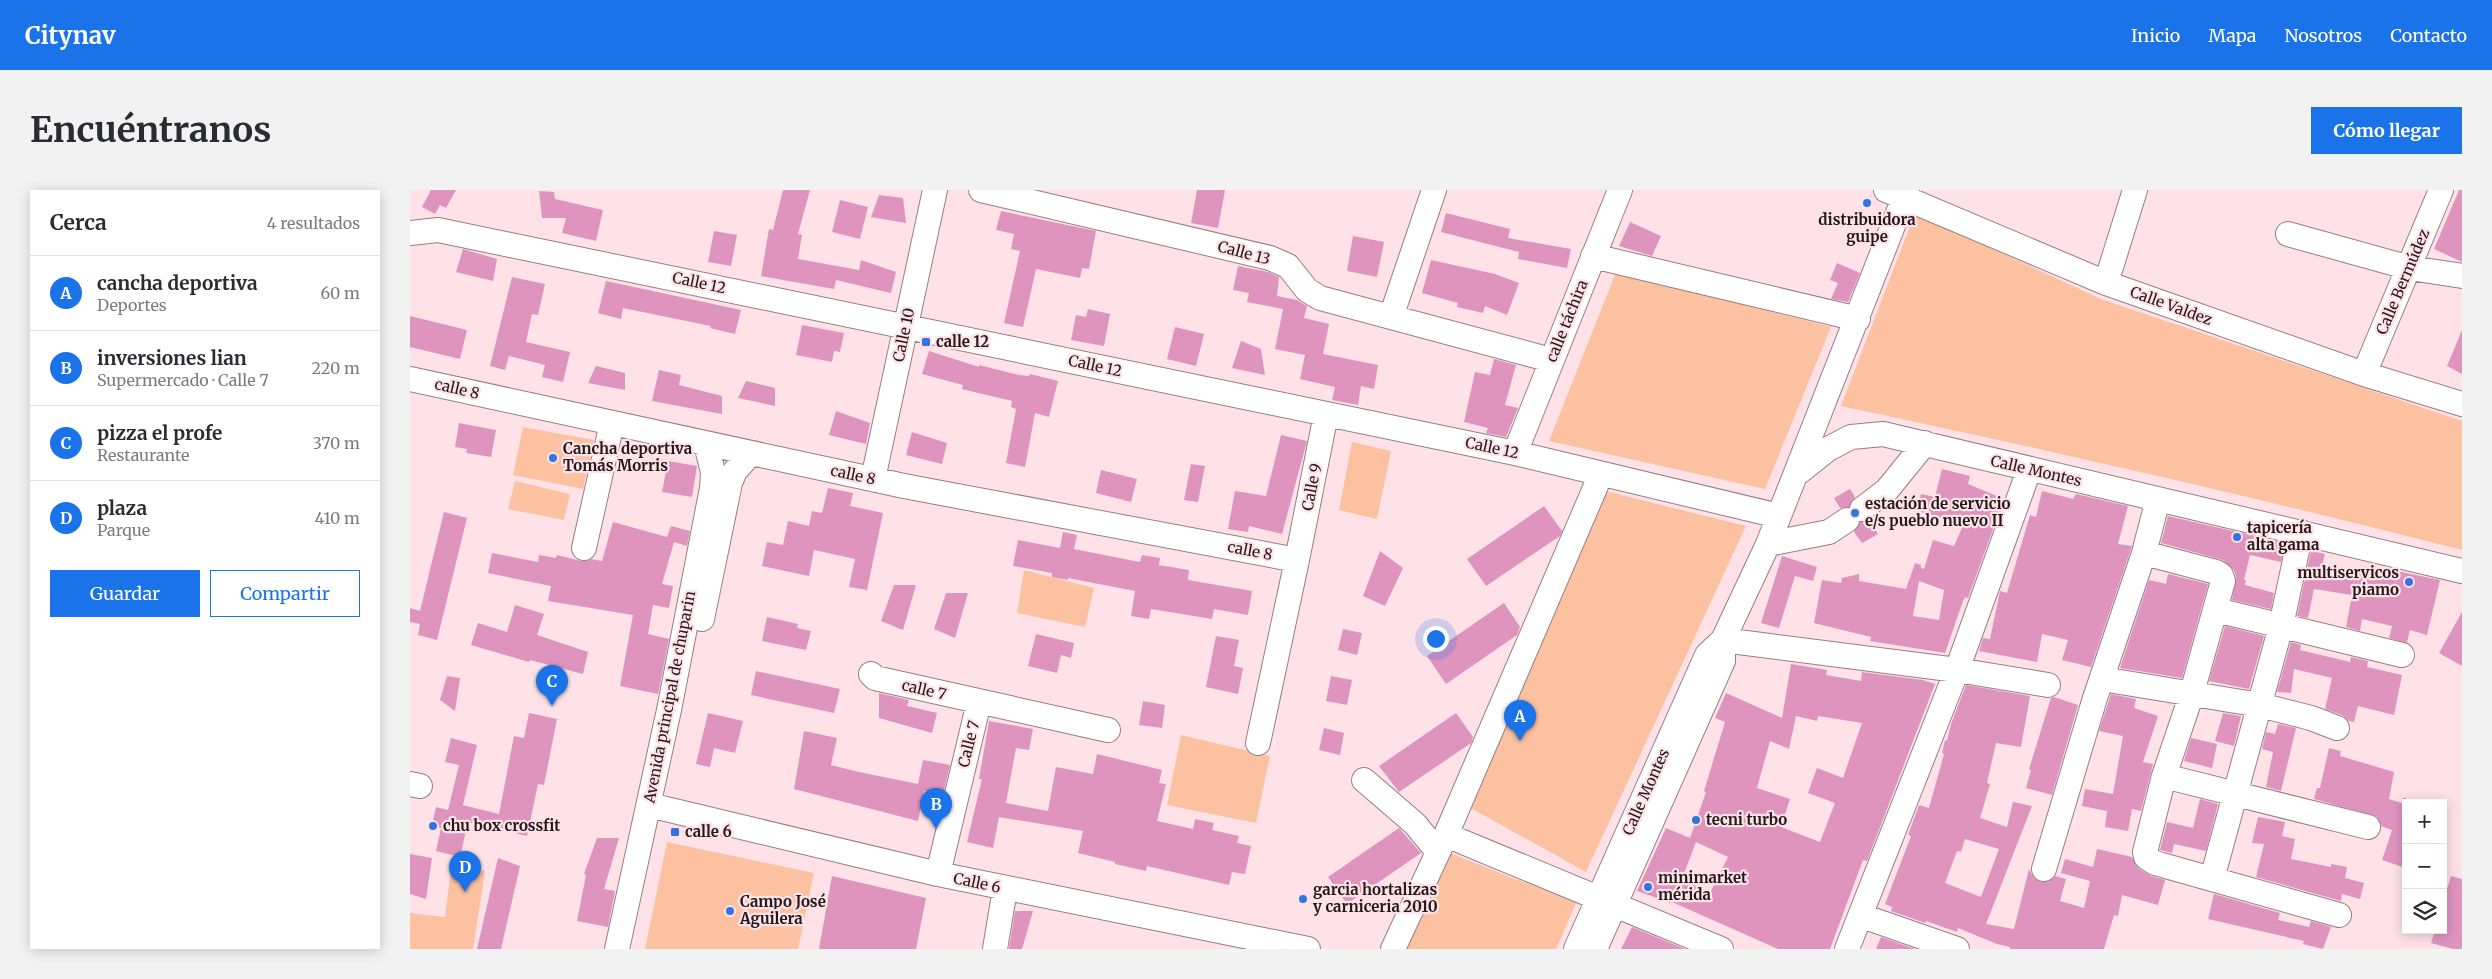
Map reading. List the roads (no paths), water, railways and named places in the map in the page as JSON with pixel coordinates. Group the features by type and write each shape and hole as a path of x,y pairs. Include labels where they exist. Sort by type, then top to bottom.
{"street":[{"name":"Calle 10","path":"873,479 935,190"},
{"name":"Calle 13","path":"980,190 1270,258 1288,266 1307,290 1320,298 1551,360"},
{"path":"1391,317 1434,190"},
{"name":"calle táchira","path":"1515,453 1592,256 1620,190"},
{"path":"2106,282 2135,190"},
{"name":"Calle Bermúdez","path":"2364,374 2410,268 2441,190"},
{"path":"1798,474 1858,319 1899,193"},
{"name":"Calle Valdez","path":"1899,193 2106,282 2364,374 2462,404"},
{"name":"Calle 12","path":"410,233 438,230 1515,453 1779,516"},
{"path":"2288,234 2410,268 2462,276"},
{"path":"1592,256 1858,319"},
{"name":"calle 8","path":"410,379 873,479 1298,560"},
{"name":"Calle 9","path":"1258,744 1298,560 1326,414"},
{"path":"584,548 612,423"},
{"name":"Calle Montes","path":"1576,949 1606,902 1723,661 1723,640 1798,474 1828,449 1851,437 1883,434 1925,443 2029,470 2462,571"},
{"path":"1768,544 1829,532 1887,490 1925,443"},
{"name":"Avenida principal de chuparin","path":"633,949 712,488 713,472 706,444"},
{"name":"Avenida principal de chuparin","path":"617,949 657,807 730,483 735,471 751,453"},
{"path":"1847,949 1862,916 1957,670 2029,470"},
{"path":"1393,949 1442,844 1601,474"},
{"path":"2044,869 2102,680 2144,554 2158,499"},
{"path":"2212,879 2260,705 2301,532"},
{"path":"2144,554 2221,575 2223,581 2192,696 2164,776 2145,852 2146,857 2154,863 2339,915"},
{"path":"2216,610 2402,656"},
{"path":"1723,640 1957,670 2048,685"},
{"name":"calle 7","path":"872,674 875,678 1108,730"},
{"path":"2102,680 2192,696 2260,705 2311,718 2337,728"},
{"name":"Calle 7","path":"938,874 979,702"},
{"path":"2164,776 2368,827"},
{"path":"1364,780 1415,824 1442,844 1606,902 1721,949"},
{"name":"Calle 6","path":"657,807 1005,889 1308,949"},
{"path":"995,949 1005,889"},
{"name":"Calle Montes","path":"1595,949 1606,902"},
{"path":"1862,916 1956,949"}],"place":[{"name":"distribuidora guipe","path":"1867,203"},
{"name":"calle 12","path":"926,342"},
{"name":"Cancha deportiva Tomás Morris","path":"553,458"},
{"name":"estación de servicio e/s pueblo nuevo II","path":"1855,513"},
{"name":"tapicería alta gama","path":"2237,537"},
{"name":"multiservicos piamo","path":"2409,582"},
{"name":"pizza el profe","path":"552,706"},
{"name":"cancha deportiva","path":"1520,741"},
{"name":"tecni turbo","path":"1696,820"},
{"name":"chu box crossfit","path":"433,826"},
{"name":"inversiones lian","path":"936,829"},
{"name":"calle 6","path":"675,832"},
{"name":"minimarket mérida","path":"1648,887"},
{"name":"plaza","path":"465,892"},
{"name":"garcia hortalizas y carniceria 2010","path":"1303,899"},
{"name":"Campo José Aguilera","path":"730,911"}]}
